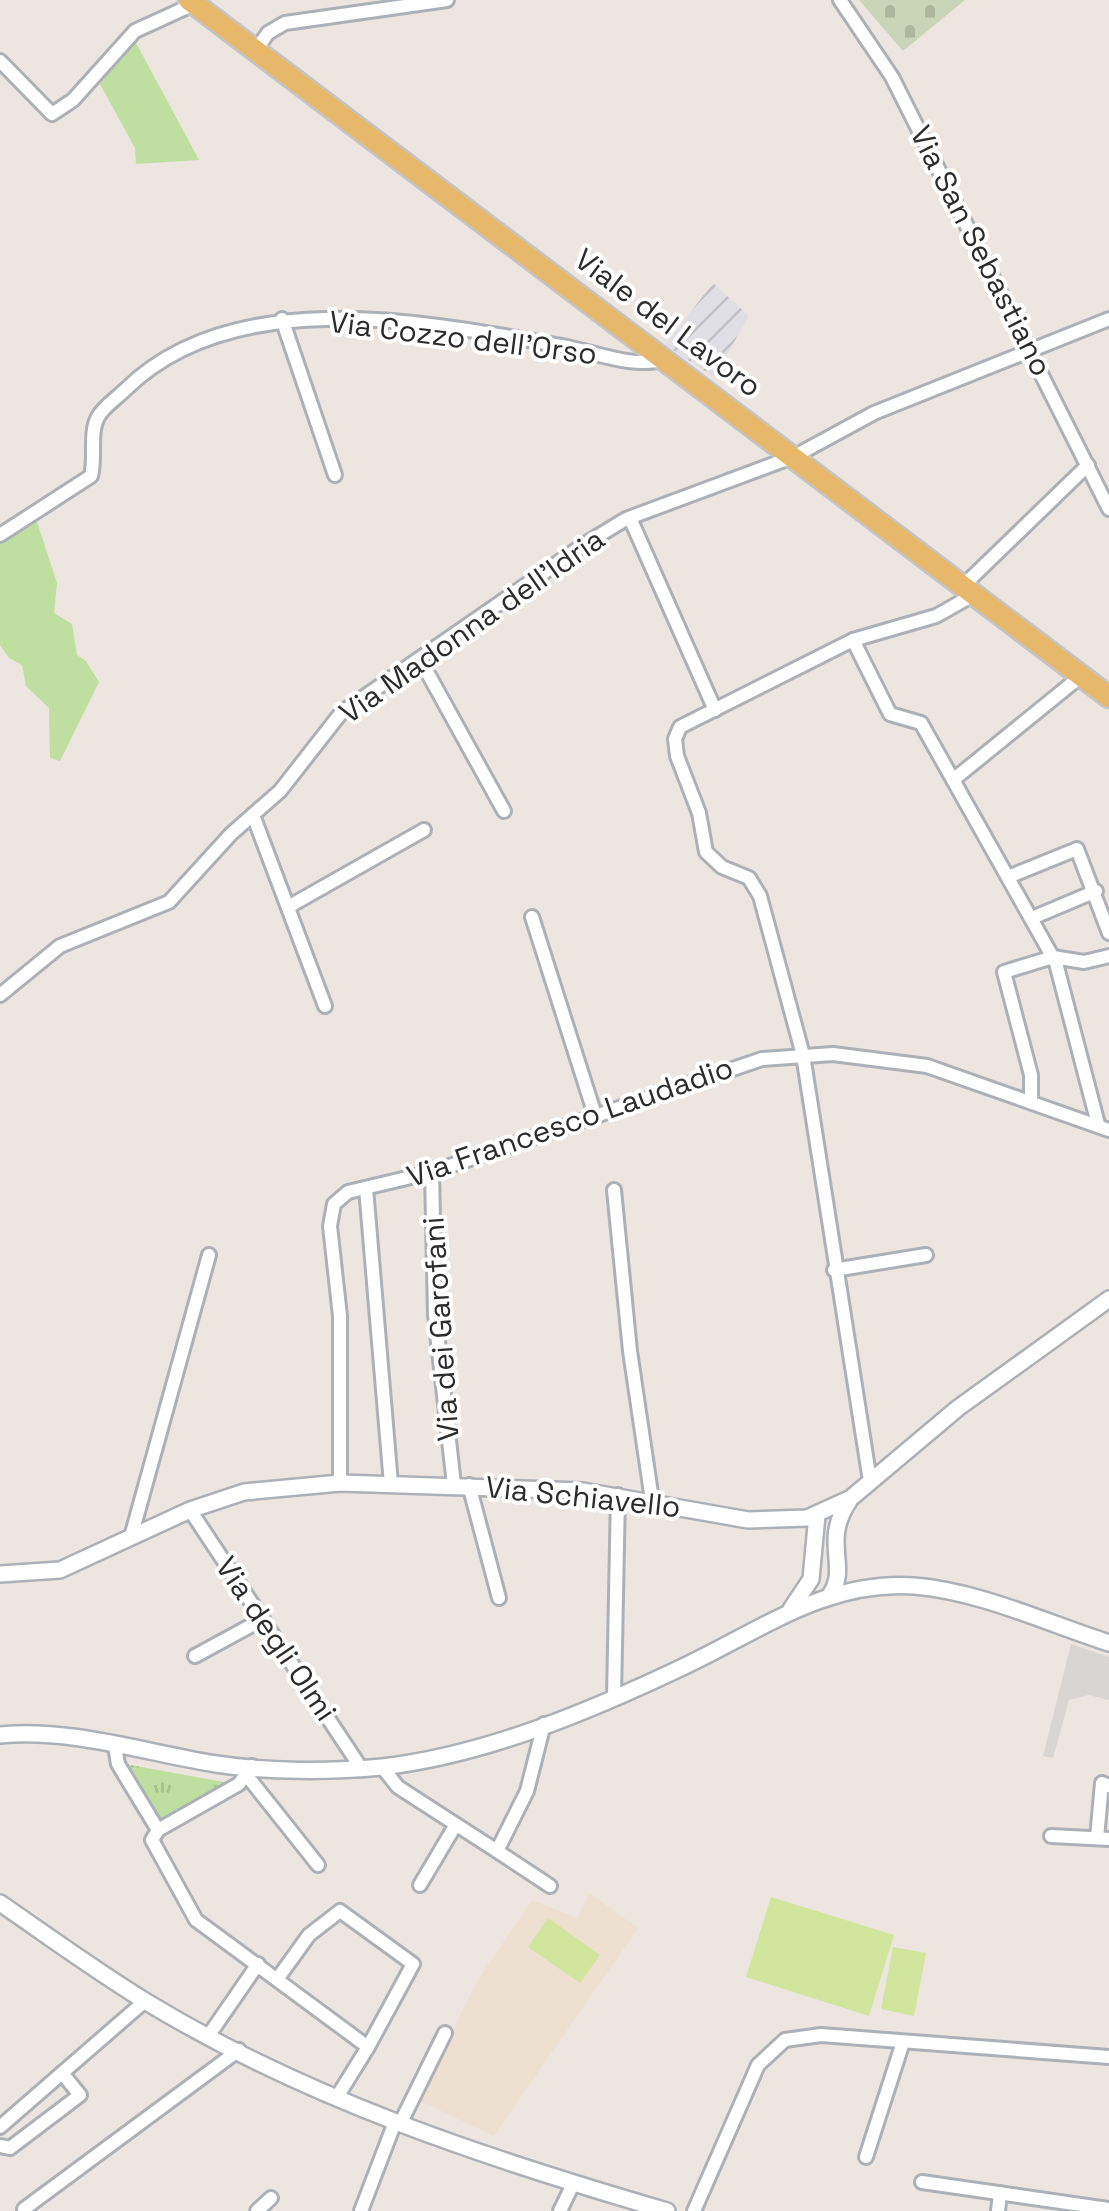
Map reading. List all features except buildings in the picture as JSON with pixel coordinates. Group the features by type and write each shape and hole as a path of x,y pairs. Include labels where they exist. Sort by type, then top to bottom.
{"main road":[{"name":"Viale del Lavoro","path":"192,2 796,456 1109,697"}],"street":[{"path":"256,50 268,33 285,23 352,6 447,0"},
{"name":"Via San Sebastiano","path":"840,0 892,76 1109,508"},
{"path":"2,62 52,114 73,100 135,31 192,2"},
{"name":"Via Cozzo dell'Orso","path":"0,535 91,476 97,417 144,370 210,339 282,319 349,318 563,346 634,363 666,360"},
{"path":"282,319 306,402 335,475"},
{"name":"Via Madonna dell'Idria","path":"0,996 60,946 169,902 303,765 341,713 421,661 513,590 630,518 796,456 874,412 1109,319"},
{"path":"870,1482 803,1055 760,896 749,878 722,867 706,852 699,813 677,756 675,733 680,726 853,640 936,616 969,590 1088,465"},
{"path":"630,518 714,710"},
{"path":"853,640 890,714 921,724 1052,956 1104,1127"},
{"path":"421,661 504,811"},
{"path":"954,780 1081,676"},
{"path":"253,815 326,1006"},
{"path":"288,907 424,830"},
{"path":"1008,877 1072,848 1080,853 1109,934"},
{"path":"1032,918 1096,891"},
{"path":"532,917 595,1115"},
{"path":"1032,1100 1031,1075 1004,972 1052,956 1084,962 1109,956"},
{"name":"Via Francesco Laudadio","path":"340,1483 340,1316 330,1226 339,1197 432,1172 742,1063 803,1055 870,1056 927,1066 1104,1127"},
{"name":"Via dei Garofani","path":"432,1172 435,1315 462,1485 499,1598"},
{"path":"366,1188 391,1484"},
{"path":"614,1190 630,1351 652,1500"},
{"path":"834,1270 926,1254"},
{"path":"130,1538 209,1255"},
{"path":"791,1609 810,1578 813,1536 826,1518 958,1408 1109,1299"},
{"name":"Via Schiavello","path":"0,1574 60,1570 190,1510 244,1492 340,1483 462,1485 618,1495 748,1520 826,1518"},
{"path":"614,1697 618,1495"},
{"name":"Via degli Olmi","path":"190,1510 361,1768"},
{"path":"826,1518 837,1563 837,1585 826,1597"},
{"path":"784,1520 813,1536"},
{"path":"837,1563 849,1577 871,1587"},
{"path":"810,1578 826,1597"},
{"path":"0,1735 53,1736 250,1772 382,1767 446,1755 544,1724 690,1664 791,1609 871,1587 939,1590 1109,1643"},
{"path":"195,1656 263,1620"},
{"path":"497,1851 527,1792 544,1724"},
{"path":"115,1746 118,1764 158,1830"},
{"path":"382,1767 398,1787 550,1886"},
{"path":"250,1772 158,1830 152,1840 196,1920 368,2047"},
{"path":"250,1772 318,1865"},
{"path":"1051,1836 1103,1839 1102,1783 1109,1786"},
{"path":"420,1885 455,1826"},
{"path":"1,1905 145,2001 336,2097 398,2123 573,2184 668,2211"},
{"path":"278,1978 309,1935 340,1912 414,1964 336,2097"},
{"path":"209,2036 258,1964"},
{"path":"0,2127 145,2001"},
{"path":"360,2211 398,2123 446,2033"},
{"path":"694,2211 758,2065 776,2046 800,2036 1109,2057"},
{"path":"866,2157 903,2042"},
{"path":"24,2209 239,2050"},
{"path":"0,2146 10,2148 80,2096 62,2073"},
{"path":"922,2182 1109,2208"},
{"path":"560,2211 573,2184"},
{"path":"998,2211 1000,2193"},
{"path":"258,2211 271,2198"}],"shaded area":[{"path":"713,283 749,316 714,377 665,345"},
{"path":"1071,1644 1109,1657 1109,1700 1089,1695 1069,1700 1053,1758 1043,1756"},
{"path":"589,1893 638,1928 494,2136 418,2100 477,1981 532,1900 577,1918"}],"green space":[{"path":"859,0 965,0 903,51"},
{"path":"135,41 199,160 136,164 135,148 100,84"},
{"path":"36,519 57,583 54,613 72,624 77,655 86,661 99,682 60,761 50,758 49,708 26,686 22,665 9,658 0,645 0,539"},
{"path":"125,1764 229,1783 160,1819"},
{"path":"771,1897 894,1935 869,2016 746,1977"},
{"path":"548,1918 600,1955 580,1983 528,1947"},
{"path":"893,1947 926,1953 914,2016 881,2009"}]}
